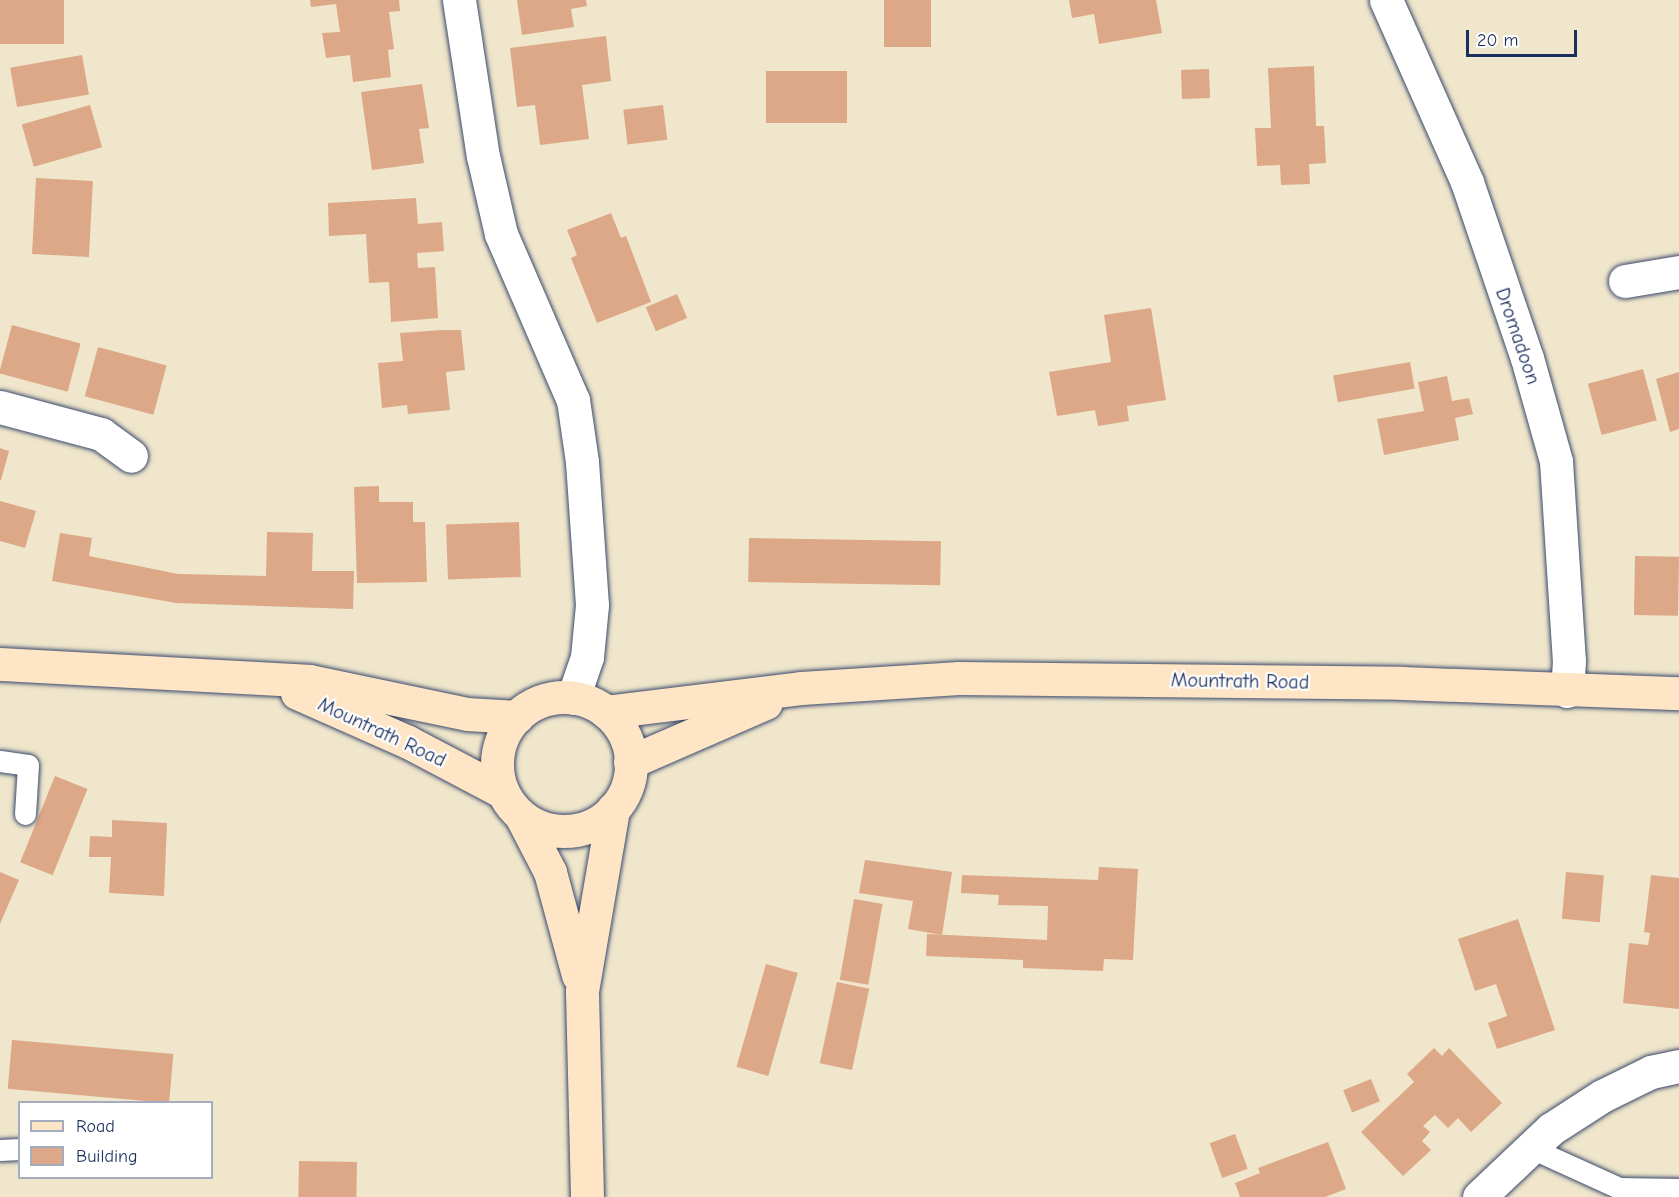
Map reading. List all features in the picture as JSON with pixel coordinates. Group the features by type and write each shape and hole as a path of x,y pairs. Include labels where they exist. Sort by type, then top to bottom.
{"main road":[{"name":"Mountrath Road","path":"0,664 258,680 309,681 467,714 516,717"},
{"name":"Mountrath Road","path":"606,712 801,688 959,678 1402,683 1567,691 1679,693"},
{"name":"Mountrath Road","path":"258,680 353,716 512,804"},
{"name":"Mountrath Road","path":"630,762 801,688"},
{"path":"582,991 550,872 512,804 498,753 516,717 542,701 573,698 606,712 623,734 630,762 628,782 613,809 582,991 587,1197"},
{"path":"512,804 548,829 568,831 598,822 613,809"}],"street":[{"path":"459,0 483,156 501,234 573,400 582,462 592,605 587,657 573,698"},
{"name":"Dromadoon","path":"1386,0 1467,182 1527,358 1556,461 1569,661 1567,691"},
{"path":"1625,281 1679,272"},
{"path":"0,407 101,434 131,456"},
{"path":"1479,1197 1551,1129 1602,1096 1651,1072 1679,1066"}],"lane":[{"path":"0,761 28,765 25,814"},
{"path":"1531,1148 1619,1188 1679,1189"},
{"path":"0,1149 18,1149"}],"building":[{"path":"0,0 64,0 64,44 0,44"},
{"path":"310,0 399,0 400,11 389,12 394,49 388,50 391,77 353,82 350,55 326,58 322,33 340,32 336,4 311,7"},
{"path":"517,0 586,0 587,6 571,9 574,27 522,35"},
{"path":"884,0 931,0 931,47 884,47"},
{"path":"1069,0 1156,0 1162,33 1099,44 1094,14 1072,18"},
{"path":"606,36 611,81 582,85 589,139 540,145 535,105 517,107 510,48"},
{"path":"82,55 89,94 17,107 10,68"},
{"path":"1314,66 1316,126 1324,126 1326,163 1309,164 1310,184 1281,185 1280,165 1257,166 1255,128 1271,128 1268,68"},
{"path":"1209,69 1210,98 1182,99 1181,70"},
{"path":"766,71 847,71 847,123 766,123"},
{"path":"422,84 429,128 419,129 424,163 372,170 361,92"},
{"path":"90,105 102,147 34,167 22,125"},
{"path":"663,105 667,140 628,145 623,110"},
{"path":"36,178 93,181 89,257 32,254"},
{"path":"416,198 418,224 442,222 444,251 417,253 418,268 435,267 438,318 391,322 389,282 369,283 366,234 329,236 328,203"},
{"path":"611,213 621,238 626,236 651,302 597,323 571,258 577,255 567,230"},
{"path":"677,294 687,318 656,331 646,307"},
{"path":"1151,308 1166,400 1127,406 1129,421 1098,426 1095,410 1057,416 1049,372 1111,362 1104,315"},
{"path":"12,325 81,343 68,392 0,374"},
{"path":"461,330 465,370 446,372 450,410 408,414 407,405 382,408 378,363 403,361 400,333"},
{"path":"98,347 167,365 153,415 85,396"},
{"path":"1410,362 1415,389 1338,402 1333,376"},
{"path":"1643,369 1657,420 1602,435 1588,384"},
{"path":"1679,372 1679,429 1670,432 1656,379"},
{"path":"1447,376 1452,401 1469,398 1473,414 1455,418 1459,440 1384,455 1377,419 1424,411 1418,382"},
{"path":"0,448 9,451 1,480 0,480"},
{"path":"379,486 379,502 413,502 413,522 425,522 427,582 357,583 354,487"},
{"path":"0,501 36,511 25,548 0,541"},
{"path":"519,522 521,577 448,580 446,525"},
{"path":"267,532 313,533 312,571 354,571 353,609 176,603 52,581 60,533 92,538 89,556 178,574 266,576"},
{"path":"749,538 941,541 940,585 748,582"},
{"path":"1635,556 1679,557 1678,616 1634,615"},
{"path":"55,776 87,789 53,875 20,862"},
{"path":"112,820 167,823 164,896 109,893 111,857 89,857 90,836 112,837"},
{"path":"865,860 952,872 942,935 908,929 913,901 859,893"},
{"path":"1099,867 1138,869 1133,960 1104,959 1103,971 1023,968 1023,960 926,956 927,934 1047,940 1048,906 998,905 999,895 961,893 962,875 1098,880"},
{"path":"0,872 19,880 0,924"},
{"path":"1566,872 1604,875 1600,922 1562,919"},
{"path":"1651,875 1679,878 1679,1009 1623,1003 1629,943 1648,945 1650,933 1644,932"},
{"path":"854,899 883,904 868,985 840,980"},
{"path":"1518,919 1555,1030 1497,1049 1488,1023 1507,1016 1496,984 1475,991 1458,939"},
{"path":"766,964 798,973 768,1076 737,1067"},
{"path":"837,982 869,989 852,1070 820,1063"},
{"path":"12,1040 173,1054 169,1101 8,1089"},
{"path":"1434,1048 1442,1056 1449,1048 1502,1103 1471,1132 1458,1118 1448,1128 1435,1115 1423,1126 1430,1132 1422,1141 1431,1150 1403,1176 1361,1132 1414,1082 1407,1074"},
{"path":"1371,1079 1380,1101 1352,1112 1343,1090"},
{"path":"1235,1134 1248,1169 1222,1178 1210,1143"},
{"path":"1328,1142 1346,1189 1325,1197 1240,1197 1235,1183 1260,1173 1258,1168"},
{"path":"299,1161 357,1162 356,1197 298,1197"}]}
